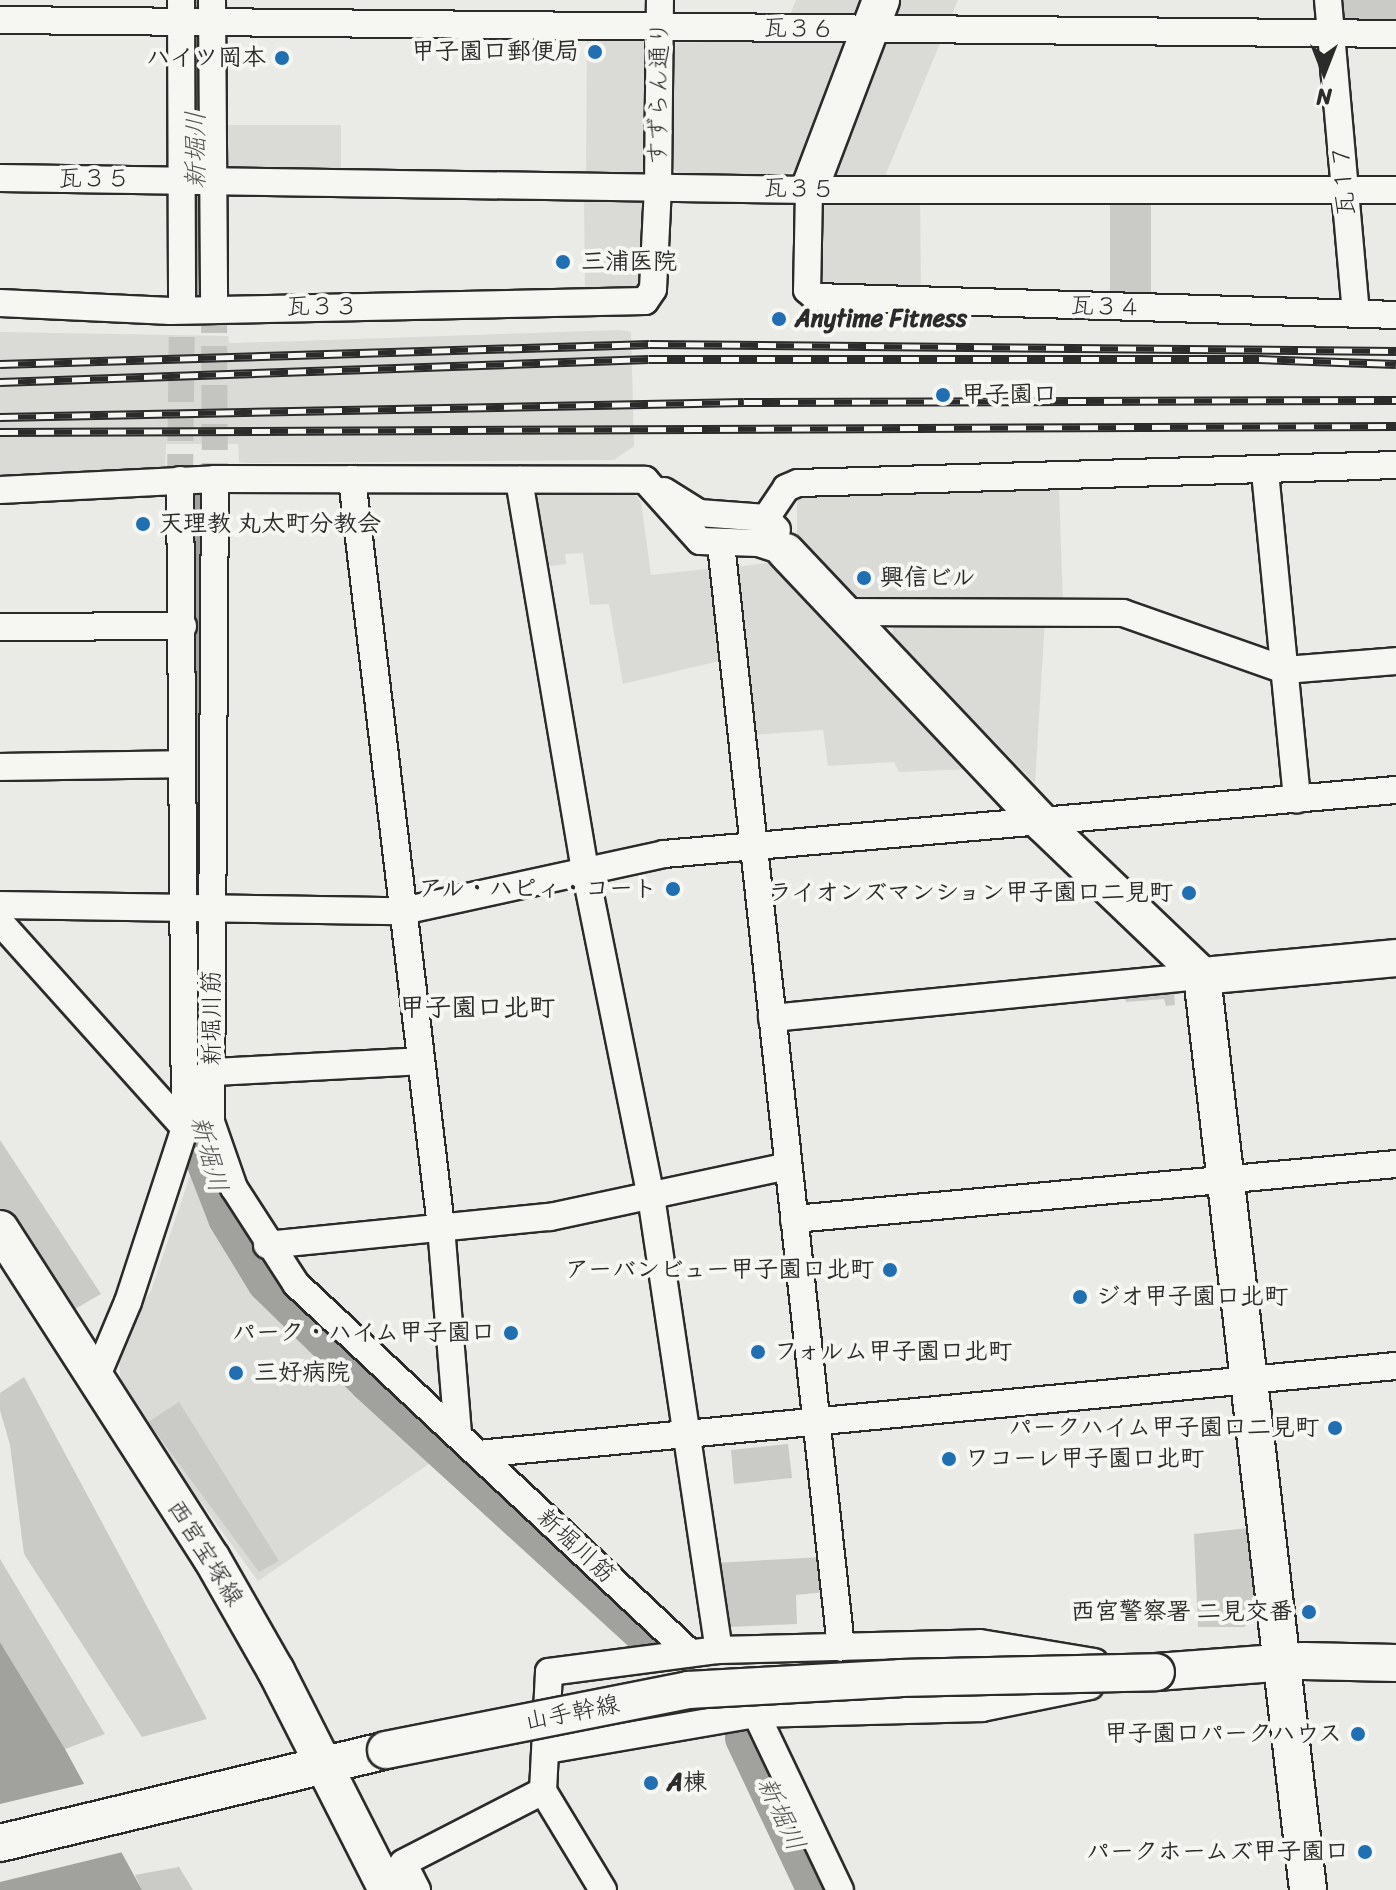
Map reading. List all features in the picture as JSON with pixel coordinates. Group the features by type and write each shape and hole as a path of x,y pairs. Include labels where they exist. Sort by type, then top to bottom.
{"street":[{"name":"瓦１７","path":"1328,0 1356,313"},
{"name":"瓦３６","path":"0,20 660,13 875,15 1396,34"},
{"name":"すずらん通り","path":"645,301 653,289 658,187 660,13"},
{"path":"809,190 875,15"},
{"path":"182,308 197,179 196,16"},
{"name":"瓦３５","path":"0,178 809,190 1396,190"},
{"path":"197,179 214,307"},
{"name":"瓦３４","path":"809,190 807,290 815,297 1396,315"},
{"name":"瓦３３","path":"0,303 53,308 182,308 645,301"},
{"path":"777,535 786,488 798,483 1265,472 1396,465"},
{"path":"1265,472 1297,799"},
{"path":"0,490 215,479 645,480 700,541 758,543 777,535"},
{"name":"新堀川筋","path":"215,479 196,908 213,1072 211,1122 234,1188 267,1245 296,1284 690,1653"},
{"path":"352,479 441,1227 458,1434"},
{"path":"96,1378 128,1302 185,1128 196,908 181,764 183,626 180,480"},
{"path":"519,480 585,870 651,1196 719,1650"},
{"path":"655,489 699,513 777,535 1042,823 1202,976 1279,1666 1308,1890"},
{"path":"721,544 841,1647"},
{"path":"848,612 1123,613 1285,670 1396,661"},
{"path":"0,627 183,626"},
{"path":"0,767 181,764"},
{"path":"0,905 403,911 664,854 754,849 1396,790"},
{"path":"0,922 185,1128"},
{"path":"772,1018 1396,958"},
{"path":"213,1072 421,1061"},
{"path":"185,1128 211,1122"},
{"path":"794,1219 1396,1164"},
{"path":"267,1245 550,1217 788,1166"},
{"name":"西宮宝塚線","path":"0,1229 212,1559 310,1768 387,1890"},
{"path":"478,1454 1396,1366"},
{"path":"603,1890 543,1791 549,1672 719,1650 980,1643 1156,1672"},
{"path":"1279,1666 1304,1661 1396,1663"},
{"name":"山手幹線","path":"0,1843 386,1750 688,1690 900,1678 1279,1666"},
{"path":"547,1750 756,1714 982,1708 1156,1672"},
{"path":"756,1714 840,1890"},
{"path":"417,1890 403,1863 543,1791"}],"shaded area":[{"path":"796,0 866,0 857,22 788,20"},
{"path":"898,0 958,0 885,176 836,176 832,167"},
{"path":"1336,0 1396,0 1396,26 1338,25"},
{"path":"587,37 639,38 646,43 644,167 640,174 586,174"},
{"path":"838,39 845,49 796,168 786,175 678,173 672,167 673,43"},
{"path":"225,125 341,125 341,169 234,169 226,162"},
{"path":"828,196 920,196 921,295 819,286 820,206"},
{"path":"639,197 644,203 644,282 634,293 585,294 584,199"},
{"path":"1110,197 1151,197 1151,299 1110,299"},
{"path":"0,332 228,336 229,343 237,343 631,332 634,446 614,460 244,463 239,462 238,444 166,444 165,469 0,480"},
{"path":"1059,489 1063,602 861,606 797,539 797,497"},
{"path":"539,494 635,495 641,502 651,575 715,568 723,660 623,684 609,604 590,605 583,553 565,554 566,564 544,567 533,502"},
{"path":"774,562 971,769 899,772 894,762 828,766 823,730 752,735 736,567"},
{"path":"1045,620 1035,783 891,635 894,626"},
{"path":"1174,992 1175,1005 1166,1006 1164,999 1126,1002 1125,995"},
{"path":"0,1140 101,1294 68,1313 0,1214"},
{"name":"三好病院","path":"195,1161 217,1219 261,1285 439,1457 258,1581 121,1392 119,1355 135,1314 151,1291"},
{"path":"24,1377 207,1719 142,1737 24,1554 10,1445 0,1410 0,1393"},
{"path":"179,1402 279,1561 259,1572 148,1422"},
{"path":"788,1444 792,1478 734,1484 731,1450"},
{"path":"1248,1528 1258,1616 1244,1627 1198,1627 1194,1534"},
{"path":"823,1557 826,1592 796,1595 797,1624 726,1627 714,1563"},
{"path":"0,1559 105,1734 65,1749 0,1642"},
{"path":"0,1642 65,1749 142,1890 0,1890"},
{"path":"179,1867 193,1890 142,1890 135,1875"}],"pier":[{"path":"88,1783 127,1851 0,1882 0,1804"}],"waterway":[{"name":"新堀川","path":"195,0 197,299"},
{"name":"新堀川","path":"196,494 196,890"},
{"name":"新堀川","path":"196,1074 196,1114 204,1156 228,1218 267,1282 370,1383 647,1636"},
{"name":"新堀川","path":"745,1738 817,1890"}],"tunnel":[{"path":"214,307 215,479"},
{"path":"180,480 182,308"}],"railway":[{"path":"0,364 650,344 1396,351"},
{"path":"0,382 649,359 1259,359 1396,364"},
{"path":"0,417 744,402 1396,400"},
{"path":"0,432 1396,426"}],"place":[{"name":"甲子園口郵便局","path":"595,52"},
{"name":"ハイツ岡本","path":"282,58"},
{"name":"三浦医院","path":"563,262"},
{"name":"Anytime Fitness","path":"779,319"},
{"name":"甲子園口","path":"943,395"},
{"name":"天理教 丸太町分教会","path":"143,524"},
{"name":"興信ビル","path":"864,578"},
{"name":"アル・ハピィ・コート","path":"673,889"},
{"name":"ライオンズマンション甲子園口二見町","path":"1189,893"},
{"name":"アーバンビュー甲子園口北町","path":"890,1270"},
{"name":"ジオ甲子園口北町","path":"1080,1297"},
{"name":"パーク・ハイム甲子園口","path":"511,1333"},
{"name":"フォルム甲子園口北町","path":"758,1352"},
{"name":"三好病院","path":"236,1373"},
{"name":"パークハイム甲子園口二見町","path":"1335,1428"},
{"name":"ワコーレ甲子園口北町","path":"949,1459"},
{"name":"西宮警察署 二見交番","path":"1309,1612"},
{"name":"甲子園口パークハウス","path":"1358,1734"},
{"name":"A棟","path":"651,1783"},
{"name":"パークホームズ甲子園口","path":"1365,1852"}],"district":[{"name":"甲子園口北町","path":"477,1008"}]}
